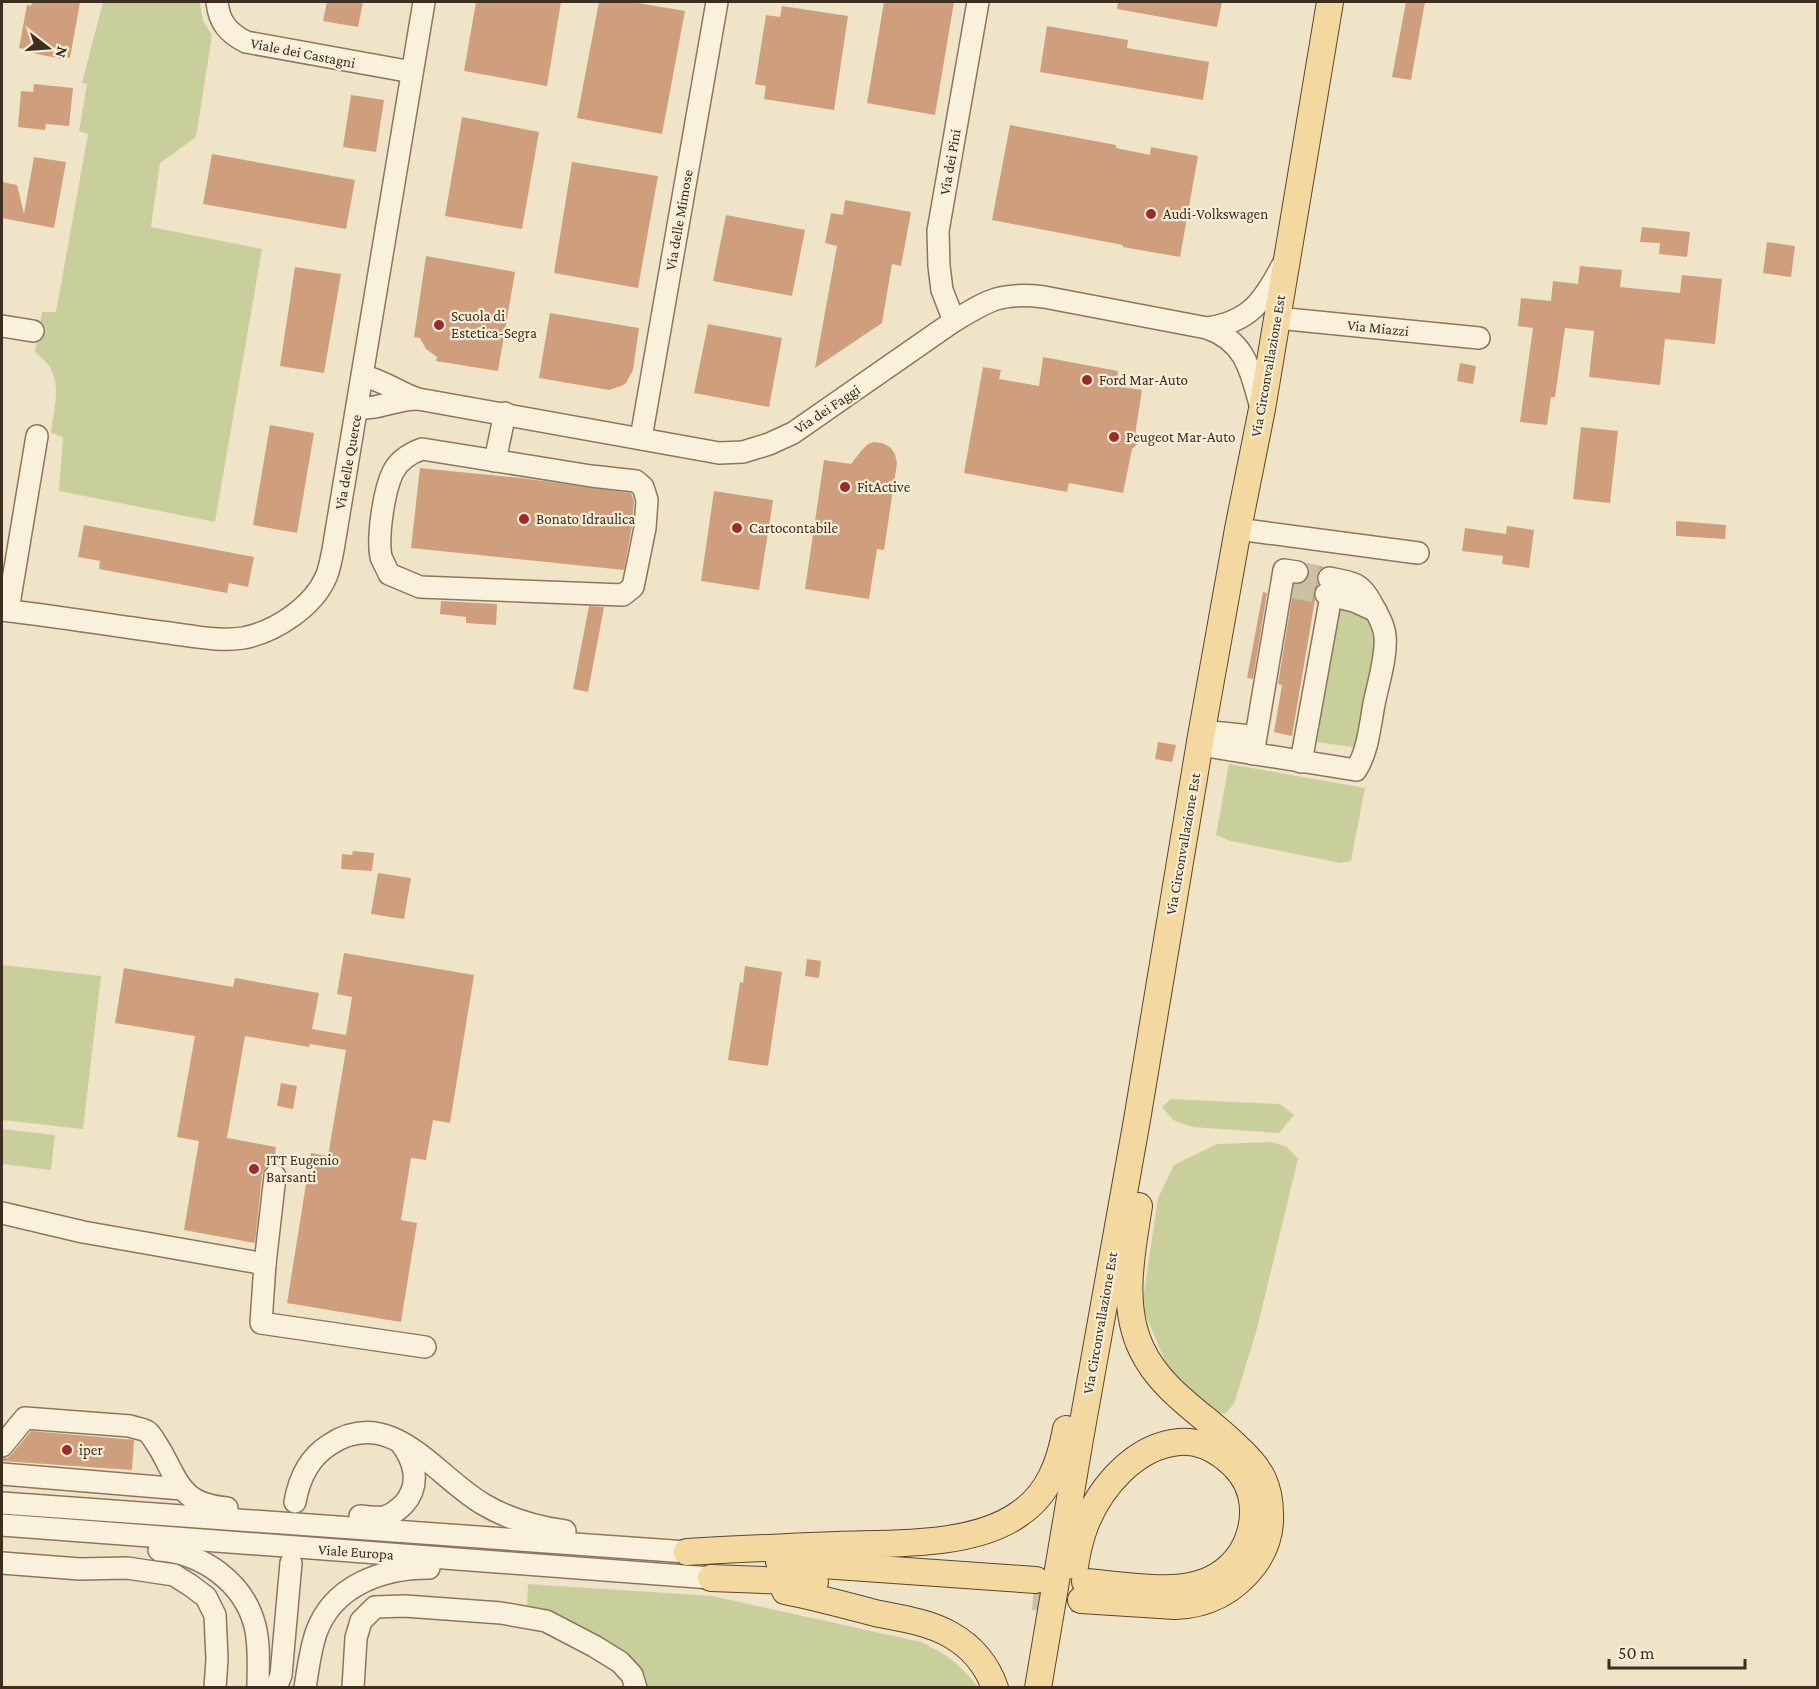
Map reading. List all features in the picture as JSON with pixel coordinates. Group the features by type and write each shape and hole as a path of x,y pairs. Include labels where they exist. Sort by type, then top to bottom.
{"main road":[{"name":"Via Circonvallazione Est","path":"1038,1688 1201,738 1262,409 1330,2"},
{"path":"1053,1688 1081,1537 1094,1508 1119,1474 1133,1460 1151,1449 1166,1444 1187,1442 1218,1453 1231,1463 1244,1479 1251,1495 1252,1525 1246,1543 1238,1558 1221,1574 1193,1585 1174,1588 1083,1591 1175,1606 1196,1604 1212,1599 1232,1587 1252,1568 1264,1547 1270,1525 1267,1489 1257,1468 1228,1438 1165,1382 1148,1361 1136,1336 1129,1283 1144,1173 1146,1115 1143,1080"},
{"path":"687,1552 947,1538 974,1534 993,1528 1028,1508 1046,1487 1060,1456 1088,1313 1128,1169"},
{"path":"687,1552 1034,1588 711,1578"},
{"path":"711,1578 792,1593 937,1629 953,1637 970,1650 987,1670 995,1688"}],"street":[{"name":"Viale dei Castagni","path":"217,2 220,18 226,29 235,37 246,42 412,72"},
{"name":"Via delle Querce","path":"5,610 218,639 244,638 262,633 280,623 308,601 326,578 333,550 363,376 424,2"},
{"name":"Via delle Mimose","path":"641,438 717,2"},
{"name":"Via dei Pini","path":"954,321 942,290 938,231 978,2"},
{"name":"Via dei Faggi","path":"1207,328 1234,322 1252,310 1266,296 1287,255"},
{"name":"Via dei Faggi","path":"363,376 378,380 402,394 426,400 718,453 743,452 794,433 954,321 980,306 1002,297 1021,294 1207,328 1224,335 1238,348 1249,367 1262,409"},
{"name":"Via Miazzi","path":"1276,318 1479,338"},
{"path":"2,326 33,331"},
{"name":"Via dei Faggi","path":"357,408 374,408 411,399 426,400"},
{"path":"495,461 505,413"},
{"path":"5,610 37,436"},
{"path":"422,449 495,461 636,481 643,487 647,500 645,528 633,587 623,595 420,587 389,574 382,558 380,535 383,509 393,471 409,454 422,449"},
{"path":"1238,529 1418,553"},
{"path":"1255,744 1290,582"},
{"path":"1201,738 1255,744 1301,762 1356,770 1367,741 1385,637 1376,610 1329,589 1301,762"},
{"path":"275,1176 261,1323 425,1347"},
{"path":"2,1213 83,1232 265,1264"},
{"path":"2,1446 25,1418 130,1426 147,1431 182,1489 194,1499 209,1506 375,1517 389,1515 399,1509 407,1500 414,1482 412,1462 400,1442"},
{"path":"295,1502 305,1470 318,1453 342,1437 361,1433 379,1434 400,1442 426,1458 473,1498 505,1515 554,1530 621,1536 659,1550"},
{"path":"2,1474 182,1489"},
{"name":"Viale Europa","path":"2,1503 687,1552"},
{"path":"237,1519 270,1510"},
{"path":"2,1526 41,1540 171,1551 190,1555 206,1563 230,1582 251,1615 257,1638 258,1688"},
{"name":"Viale Europa","path":"2,1526 711,1578"},
{"path":"2,1563 80,1569 127,1568 174,1575 206,1598 215,1615 217,1659 215,1688"},
{"path":"276,1688 281,1675 291,1563"},
{"path":"305,1688 316,1634 325,1616 349,1591 373,1577 396,1571 423,1568 532,1576 604,1569"},
{"path":"353,1688 356,1638 361,1621 375,1607 405,1606 501,1613 546,1621 620,1662 635,1679 636,1688"},
{"path":"285,1637 286,1688"}],"green space":[{"path":"103,2 200,3 203,21 212,35 196,137 160,163 151,227 262,249 215,522 59,491 63,437 51,433 56,399 55,382 49,366 35,352 42,312 56,312 88,134 79,131 87,84 82,83"},
{"path":"1339,604 1369,616 1378,634 1359,748 1317,742"},
{"path":"1229,764 1365,788 1351,861 1341,863 1230,841 1216,835"},
{"path":"2,965 101,976 83,1129 2,1120"},
{"path":"1171,1099 1280,1104 1294,1115 1279,1133 1192,1127 1173,1120 1162,1107"},
{"path":"2,1129 55,1135 51,1170 2,1164"},
{"path":"1271,1142 1287,1147 1298,1159 1257,1329 1234,1404 1225,1414 1212,1412 1172,1378 1142,1306 1158,1198 1174,1165 1217,1144"},
{"path":"528,1584 712,1596 921,1642 952,1660 978,1687 645,1687 642,1674 631,1658 570,1621 547,1610 527,1606"}],"building":[{"path":"32,2 80,2 70,58 66,57 66,60 23,51 24,49 19,48 27,5 31,6"},
{"path":"327,2 363,2 358,27 323,21"},
{"path":"476,2 561,2 547,86 464,71"},
{"path":"599,2 632,2 685,11 662,134 577,118"},
{"path":"884,2 954,2 935,115 867,103"},
{"path":"1118,2 1222,2 1217,27 1117,9"},
{"path":"1406,2 1425,2 1411,80 1392,77"},
{"path":"782,6 848,16 834,110 764,99 766,86 755,84 766,15 780,17"},
{"path":"1047,26 1128,40 1127,48 1209,62 1203,100 1040,72"},
{"path":"34,84 73,88 69,126 46,124 45,130 18,127 21,91 33,92"},
{"path":"351,95 384,100 376,152 343,147"},
{"path":"462,117 539,132 522,229 445,216"},
{"path":"1010,125 1116,145 1116,148 1150,155 1151,147 1198,156 1180,257 992,220"},
{"path":"212,154 355,180 346,229 203,204"},
{"path":"34,157 66,162 54,228 2,218 2,182 17,185 24,214"},
{"path":"572,162 658,176 638,288 554,273"},
{"path":"845,200 911,212 901,266 892,264 882,323 815,368 837,246 825,243 831,213 843,215"},
{"path":"726,215 805,230 792,296 713,281"},
{"path":"1642,227 1690,232 1687,257 1659,254 1660,243 1640,242"},
{"path":"1767,242 1795,246 1791,277 1763,273"},
{"path":"426,256 515,272 498,371 436,361 437,357 426,349 420,338 414,337"},
{"path":"1580,266 1622,270 1620,287 1680,293 1682,275 1722,279 1715,344 1665,339 1660,385 1589,377 1594,331 1565,328 1555,397 1551,397 1547,425 1520,422 1533,328 1518,326 1521,298 1551,301 1553,281 1578,284"},
{"path":"295,267 341,274 324,373 280,366"},
{"path":"550,313 639,328 633,370 626,383 609,390 539,378"},
{"path":"708,324 782,338 769,407 694,393"},
{"path":"1043,357 1118,371 1116,386 1142,390 1135,435 1140,442 1132,449 1123,493 1069,483 1067,492 964,473 983,367 1001,370 999,379 1039,386"},
{"path":"1460,363 1476,366 1473,384 1457,381"},
{"path":"270,425 314,433 297,533 253,525"},
{"path":"1581,427 1618,431 1610,503 1573,499"},
{"path":"874,442 890,447 897,463 884,550 877,549 869,599 805,589 824,460 851,464 868,444"},
{"name":"Bonato Idraulica","path":"420,468 521,478 631,493 634,501 632,526 624,570 411,548"},
{"path":"714,491 773,500 759,590 701,581"},
{"path":"1676,521 1726,525 1725,539 1676,536"},
{"path":"84,525 254,557 248,587 229,583 227,593 99,569 100,561 78,557"},
{"path":"1507,526 1534,530 1529,568 1502,564 1503,556 1462,551 1465,528 1506,534"},
{"path":"1306,563 1324,567 1316,576 1318,584 1314,591 1315,600 1292,736 1274,732 1282,685 1278,684 1294,585 1302,584 1307,579 1310,573"},
{"path":"1263,592 1267,593 1253,679 1247,678"},
{"path":"441,601 497,604 496,625 466,623 466,617 440,614"},
{"path":"589,606 604,607 588,692 573,689"},
{"path":"1158,742 1176,745 1172,762 1155,759"},
{"path":"353,851 374,853 372,871 341,869 342,854 352,855"},
{"path":"378,873 411,878 404,919 371,914"},
{"path":"344,953 474,975 450,1123 433,1120 426,1160 411,1158 401,1220 417,1223 401,1322 287,1303 311,1153 328,1156 346,1050 310,1044 309,1047 245,1036 227,1138 276,1147 274,1164 265,1168 262,1175 255,1243 184,1230 199,1141 177,1137 195,1036 115,1023 124,968 233,987 235,978 319,993 312,1029 346,1035 352,997 337,994"},
{"path":"807,959 821,961 819,978 805,976"},
{"path":"745,966 782,972 768,1066 728,1060 740,982 743,983"},
{"path":"281,1083 297,1086 293,1109 277,1106"},
{"name":"iper","path":"31,1431 134,1440 132,1470 2,1461 2,1458 7,1458 12,1454"}],"tunnel":[{"path":"1297,572 1329,578"},
{"path":"1293,588 1326,594"},
{"path":"1033,1597 1074,1600"}],"place":[{"name":"Audi-Volkswagen","path":"1151,214"},
{"name":"Scuola di Estetica-Segra","path":"439,325"},
{"name":"Ford Mar-Auto","path":"1087,380"},
{"name":"Peugeot Mar-Auto","path":"1114,437"},
{"name":"FitActive","path":"845,487"},
{"name":"Bonato Idraulica","path":"524,519"},
{"name":"Cartocontabile","path":"737,528"},
{"name":"ITT Eugenio Barsanti","path":"254,1169"},
{"name":"iper","path":"67,1450"}]}
